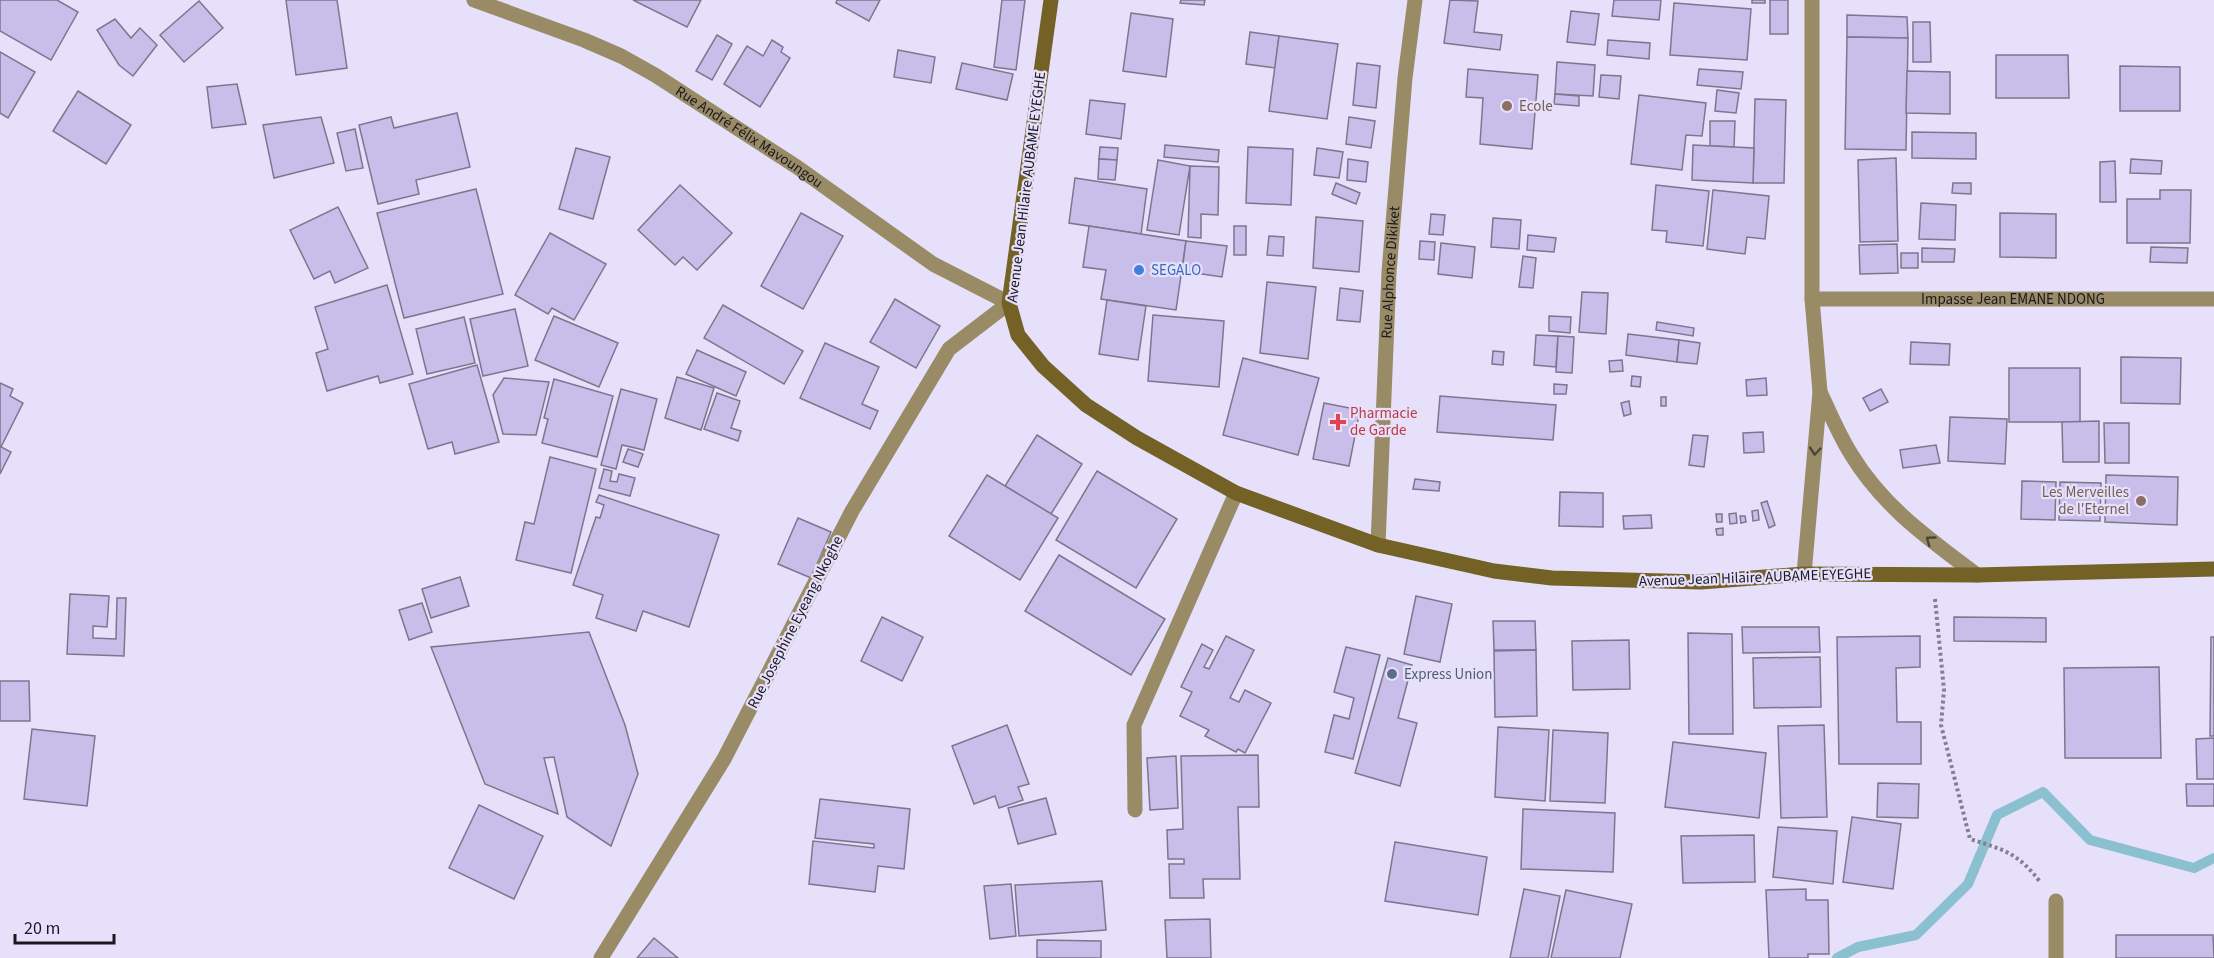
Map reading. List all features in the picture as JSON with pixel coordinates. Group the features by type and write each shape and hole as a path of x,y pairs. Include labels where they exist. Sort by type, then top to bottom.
{"main road":[{"name":"Avenue Jean Hilaire AUBAME EYEGHE","path":"1050,0 1008,303 1018,336 1043,366 1086,405 1137,438 1236,494 1378,545 1494,570 1552,578 1701,582 1804,574 1977,574 2214,569"}],"street":[{"name":"Rue André Félix Mavoungou","path":"474,0 584,40 621,56 655,75 806,173 933,264 1008,303"},
{"name":"Rue Alphonce Dikiket","path":"1378,545 1389,272 1405,78 1414,0"},
{"path":"1804,574 1820,392 1812,299 1812,0"},
{"name":"Impasse Jean EMANE NDONG","path":"1812,299 2214,299"},
{"name":"Rue Josephine Eyeang Nkoghe","path":"601,958 724,759 852,511 949,349 1008,303"},
{"path":"1820,392 1851,454 1890,505 1914,528 1977,574"},
{"path":"1135,810 1134,725 1236,494"},
{"path":"2056,901 2056,958"}],"path":[{"path":"1932,574 1944,690 1941,725 1970,839 2004,850 2022,860 2056,901"}],"building":[{"path":"0,0 57,0 78,12 51,60 0,31"},
{"path":"286,0 337,0 347,68 296,75"},
{"path":"633,0 701,0 687,27"},
{"path":"837,0 880,0 869,21 836,3"},
{"path":"1002,0 1025,0 1016,70 994,67"},
{"path":"1181,0 1205,0 1204,5 1180,3"},
{"path":"1450,0 1478,1 1474,32 1502,35 1500,50 1444,43"},
{"path":"1614,0 1661,0 1659,20 1612,16"},
{"path":"1752,0 1765,0 1765,3 1752,3"},
{"path":"1770,0 1788,0 1788,34 1770,34"},
{"path":"199,1 223,28 184,62 160,35"},
{"path":"1674,3 1751,9 1747,60 1670,55"},
{"path":"1571,11 1599,14 1595,45 1567,42"},
{"path":"1131,13 1173,19 1166,77 1123,71"},
{"path":"1847,15 1907,17 1908,38 1847,37"},
{"path":"115,19 131,38 140,28 157,45 133,76 119,65 97,30"},
{"path":"1913,22 1930,22 1931,62 1913,62"},
{"path":"1250,32 1279,36 1275,68 1246,64"},
{"path":"717,35 732,44 712,80 696,71"},
{"path":"1279,36 1338,44 1327,119 1269,111"},
{"path":"1847,37 1908,38 1906,150 1845,149"},
{"path":"772,40 783,47 781,52 790,58 760,107 724,84 747,46 763,56"},
{"path":"1608,40 1650,43 1649,59 1607,55"},
{"path":"898,50 935,57 931,83 894,77"},
{"path":"0,52 35,72 8,118 0,113"},
{"path":"1996,55 2068,55 2069,98 1996,98"},
{"path":"1557,62 1595,65 1593,96 1555,94"},
{"path":"962,63 1013,74 1007,100 956,89"},
{"path":"1357,63 1380,66 1376,108 1353,105"},
{"path":"2120,66 2180,67 2180,111 2120,111"},
{"path":"1468,69 1538,75 1532,149 1480,144 1483,98 1466,97"},
{"path":"1699,69 1743,72 1741,89 1697,85"},
{"path":"1907,71 1950,72 1950,114 1906,113"},
{"path":"1601,75 1621,76 1619,99 1599,97"},
{"path":"237,84 246,124 212,128 207,87"},
{"path":"1717,90 1739,93 1736,113 1715,111"},
{"path":"78,91 131,125 106,164 53,131"},
{"path":"1555,94 1579,96 1579,106 1554,104"},
{"path":"1639,95 1706,103 1702,136 1686,135 1682,170 1631,164"},
{"path":"1755,99 1786,100 1784,183 1753,183"},
{"path":"1090,100 1125,104 1121,139 1086,134"},
{"path":"457,113 470,167 416,180 419,194 378,204 359,125 391,117 394,128"},
{"path":"321,117 334,163 274,178 263,125"},
{"path":"1349,117 1375,121 1371,148 1346,144"},
{"path":"1710,121 1735,121 1734,147 1710,146"},
{"path":"355,129 363,168 346,171 337,133"},
{"path":"1912,132 1976,133 1976,159 1912,158"},
{"path":"1165,145 1219,150 1218,162 1164,157"},
{"path":"1693,145 1754,148 1753,183 1692,180"},
{"path":"1100,147 1118,148 1117,160 1099,159"},
{"path":"1248,147 1293,149 1291,205 1246,203"},
{"path":"576,148 610,157 593,219 559,209"},
{"path":"1317,148 1343,152 1339,178 1314,175"},
{"path":"1896,158 1898,241 1860,242 1858,160"},
{"path":"1099,159 1117,160 1115,180 1098,179"},
{"path":"1348,159 1368,162 1366,182 1347,180"},
{"path":"2131,159 2162,161 2161,174 2130,173"},
{"path":"1158,160 1190,166 1179,235 1147,230"},
{"path":"2115,161 2116,202 2100,202 2100,162"},
{"path":"1190,166 1219,167 1218,215 1201,214 1201,238 1188,237"},
{"path":"1075,178 1147,189 1141,234 1069,223"},
{"path":"1336,183 1360,193 1356,204 1332,194"},
{"path":"1953,183 1971,183 1971,194 1952,193"},
{"path":"680,185 732,233 697,270 683,257 675,265 638,230"},
{"path":"1656,185 1709,191 1703,246 1666,242 1667,231 1652,230"},
{"path":"476,189 503,294 404,318 377,213"},
{"path":"1713,190 1769,196 1765,239 1747,237 1745,254 1707,249"},
{"path":"2160,190 2191,190 2190,243 2127,243 2127,199 2160,199"},
{"path":"1921,203 1956,205 1955,240 1919,239"},
{"path":"338,207 368,268 335,283 330,271 314,279 290,230"},
{"path":"801,213 843,236 803,309 761,286"},
{"path":"2000,213 2056,214 2056,258 2000,257"},
{"path":"1431,214 1445,215 1443,235 1429,234"},
{"path":"1316,217 1363,221 1359,272 1313,268"},
{"path":"1493,218 1521,220 1519,249 1491,247"},
{"path":"1089,226 1186,241 1176,310 1101,299 1106,270 1083,267"},
{"path":"1234,226 1246,226 1246,255 1234,255"},
{"path":"550,233 606,264 574,320 552,308 548,314 515,295"},
{"path":"1528,235 1556,238 1554,252 1527,250"},
{"path":"1269,236 1284,237 1283,256 1267,255"},
{"path":"1186,241 1227,246 1222,277 1182,271"},
{"path":"1420,241 1435,242 1434,260 1419,259"},
{"path":"1441,243 1475,247 1472,278 1438,274"},
{"path":"1897,244 1898,273 1860,274 1859,245"},
{"path":"2151,247 2188,248 2187,263 2150,262"},
{"path":"1922,248 1955,249 1954,262 1922,262"},
{"path":"1901,253 1918,253 1918,268 1901,268"},
{"path":"1523,256 1536,258 1533,288 1519,287"},
{"path":"1267,282 1316,287 1308,359 1260,353"},
{"path":"387,285 413,374 380,383 378,376 327,391 316,353 328,349 315,307"},
{"path":"1340,288 1363,291 1360,322 1337,320"},
{"path":"1582,292 1608,293 1606,334 1579,332"},
{"path":"895,299 940,326 916,368 870,342"},
{"path":"1107,300 1146,306 1138,360 1099,354"},
{"path":"723,305 803,351 784,384 704,338"},
{"path":"515,309 528,366 483,376 470,319"},
{"path":"1153,315 1224,321 1219,387 1148,381"},
{"path":"554,316 618,343 599,387 535,360"},
{"path":"1549,316 1571,317 1570,333 1549,331"},
{"path":"464,317 475,363 427,374 416,329"},
{"path":"1657,322 1694,328 1693,336 1656,330"},
{"path":"1628,334 1679,340 1677,362 1626,355"},
{"path":"1536,335 1558,336 1556,367 1534,365"},
{"path":"1558,336 1574,337 1572,373 1556,372"},
{"path":"1679,340 1700,343 1697,364 1677,362"},
{"path":"1911,342 1950,344 1949,365 1910,364"},
{"path":"825,343 879,367 862,404 878,411 870,429 800,398"},
{"path":"697,350 746,372 736,396 686,374"},
{"path":"1493,351 1504,352 1503,365 1492,364"},
{"path":"2121,357 2181,358 2180,404 2121,403"},
{"path":"1243,358 1319,378 1298,455 1223,435"},
{"path":"1622,360 1623,371 1610,372 1609,361"},
{"path":"477,365 499,442 455,454 452,442 428,449 409,384"},
{"path":"2009,368 2080,368 2080,422 2009,422"},
{"path":"1632,376 1641,377 1640,387 1631,386"},
{"path":"677,377 714,388 701,430 665,418"},
{"path":"504,378 549,382 536,435 503,434 493,395"},
{"path":"1766,378 1767,395 1747,396 1746,380"},
{"path":"554,379 613,396 597,457 542,443 548,419 544,418"},
{"path":"0,383 13,389 10,396 23,403 1,447 11,452 0,474"},
{"path":"1554,384 1567,385 1566,394 1554,394"},
{"path":"621,389 657,399 644,450 622,445 616,469 601,465"},
{"path":"1881,389 1888,402 1870,411 1863,398"},
{"path":"717,393 740,401 731,428 741,431 738,441 704,429"},
{"path":"1440,396 1556,405 1553,440 1437,432"},
{"path":"1661,397 1666,397 1666,406 1661,406"},
{"path":"1629,401 1631,414 1624,416 1621,403"},
{"path":"1324,403 1360,410 1349,466 1313,459"},
{"path":"1950,417 2007,419 2005,464 1948,461"},
{"path":"2099,421 2099,462 2063,462 2062,422"},
{"path":"2104,423 2129,423 2129,463 2105,463"},
{"path":"1763,432 1764,452 1744,453 1743,433"},
{"path":"1037,435 1082,464 1051,514 1005,486"},
{"path":"1693,435 1708,436 1704,467 1689,465"},
{"path":"1936,445 1940,463 1903,468 1900,450"},
{"path":"628,449 643,454 638,467 623,462"},
{"path":"550,457 596,469 571,573 516,560 525,522 534,524"},
{"path":"604,469 612,471 610,481 617,482 619,474 635,478 630,496 599,488"},
{"path":"1097,471 1177,519 1136,588 1056,540"},
{"path":"987,475 1058,518 1020,580 949,536"},
{"path":"2106,475 2178,477 2177,525 2105,522"},
{"path":"1415,479 1440,482 1439,491 1413,489"},
{"path":"2022,481 2056,482 2055,520 2021,519"},
{"path":"2060,482 2101,483 2100,521 2059,520"},
{"path":"1560,492 1603,493 1603,527 1559,526"},
{"path":"599,495 719,535 689,627 643,611 636,631 596,618 603,595 573,585 596,517 600,518 604,505 596,502"},
{"path":"1767,501 1775,525 1769,528 1761,503"},
{"path":"1758,510 1759,520 1753,521 1752,511"},
{"path":"1736,513 1737,523 1730,524 1729,514"},
{"path":"1716,514 1722,514 1722,522 1717,522"},
{"path":"1651,515 1652,528 1624,529 1623,516"},
{"path":"1740,516 1745,516 1746,522 1741,523"},
{"path":"798,518 831,532 811,578 778,564"},
{"path":"1723,528 1723,535 1717,535 1716,529"},
{"path":"1059,555 1165,619 1131,675 1025,611"},
{"path":"460,577 469,606 431,618 422,589"},
{"path":"70,594 109,596 107,627 93,626 93,638 116,639 117,598 126,598 124,656 67,654"},
{"path":"1416,596 1452,604 1440,662 1404,654"},
{"path":"422,603 432,632 409,640 399,610"},
{"path":"882,617 923,637 902,681 861,661"},
{"path":"1954,617 2046,618 2046,642 1954,641"},
{"path":"1493,621 1535,621 1536,650 1494,650"},
{"path":"1742,627 1819,627 1820,652 1743,653"},
{"path":"589,632 625,725 638,774 611,846 567,817 554,757 544,758 558,814 485,784 431,647"},
{"path":"1688,633 1732,634 1733,734 1689,734"},
{"path":"1226,636 1254,650 1230,698 1239,702 1245,690 1271,703 1245,753 1238,749 1236,752 1205,736 1209,730 1180,716 1192,692 1181,687 1202,644 1213,650 1204,667 1209,669"},
{"path":"1920,636 1920,667 1896,668 1897,722 1921,722 1921,764 1839,764 1837,637"},
{"path":"2211,637 2214,637 2214,736 2210,736"},
{"path":"1629,640 1630,689 1573,690 1572,641"},
{"path":"1346,647 1380,655 1353,759 1325,752 1334,715 1349,719 1354,698 1334,692"},
{"path":"1536,650 1537,716 1495,717 1494,651"},
{"path":"1820,657 1821,707 1754,708 1753,658"},
{"path":"1388,658 1412,665 1398,718 1417,723 1400,786 1355,773"},
{"path":"2159,667 2161,758 2065,758 2064,668"},
{"path":"0,681 29,681 30,721 0,721"},
{"path":"1007,725 1029,784 1018,787 1023,800 999,808 995,796 974,804 952,746"},
{"path":"1824,725 1827,817 1781,818 1778,726"},
{"path":"1498,727 1549,730 1545,801 1495,797"},
{"path":"32,729 95,736 87,806 24,799"},
{"path":"1553,730 1608,733 1605,803 1550,801"},
{"path":"2214,738 2214,779 2197,779 2196,739"},
{"path":"1673,742 1766,753 1759,818 1665,807"},
{"path":"1258,755 1259,807 1238,807 1240,879 1203,879 1204,898 1170,898 1169,864 1184,864 1184,859 1168,859 1167,830 1183,829 1181,756"},
{"path":"1176,756 1178,808 1150,810 1147,758"},
{"path":"1878,783 1919,784 1918,818 1877,817"},
{"path":"2186,784 2214,784 2214,806 2187,806"},
{"path":"1046,798 1056,834 1018,844 1008,808"},
{"path":"820,799 910,809 904,869 878,866 875,892 809,884 813,841 874,848 874,844 815,838"},
{"path":"479,805 543,836 514,899 449,868"},
{"path":"1523,809 1615,813 1613,872 1521,869"},
{"path":"1852,817 1901,824 1893,889 1843,882"},
{"path":"1778,827 1837,831 1833,884 1773,877"},
{"path":"1754,835 1755,882 1683,883 1681,836"},
{"path":"1395,842 1487,857 1478,915 1385,901"},
{"path":"1102,881 1106,930 1019,936 1015,885"},
{"path":"1011,884 1016,936 990,939 984,886"},
{"path":"1524,889 1560,896 1548,958 1510,958"},
{"path":"1806,889 1806,900 1828,900 1829,954 1808,954 1808,958 1769,958 1766,890"},
{"path":"1566,890 1632,904 1620,958 1551,958"},
{"path":"1210,919 1211,958 1167,958 1165,920"},
{"path":"2116,935 2213,935 2214,958 2116,958"},
{"path":"654,938 678,958 637,958"},
{"path":"1037,940 1101,941 1101,958 1037,958"}],"waterway":[{"path":"1837,958 1858,947 1916,935 1968,884 1997,815 2043,792 2090,840 2194,868 2214,858"}],"place":[{"name":"Ecole","path":"1507,106"},
{"name":"SEGALO","path":"1139,270"},
{"name":"Pharmacie de Garde","path":"1338,422"},
{"name":"Les Merveilles de l'Eternel","path":"2141,501"},
{"name":"Express Union","path":"1392,674"}]}
